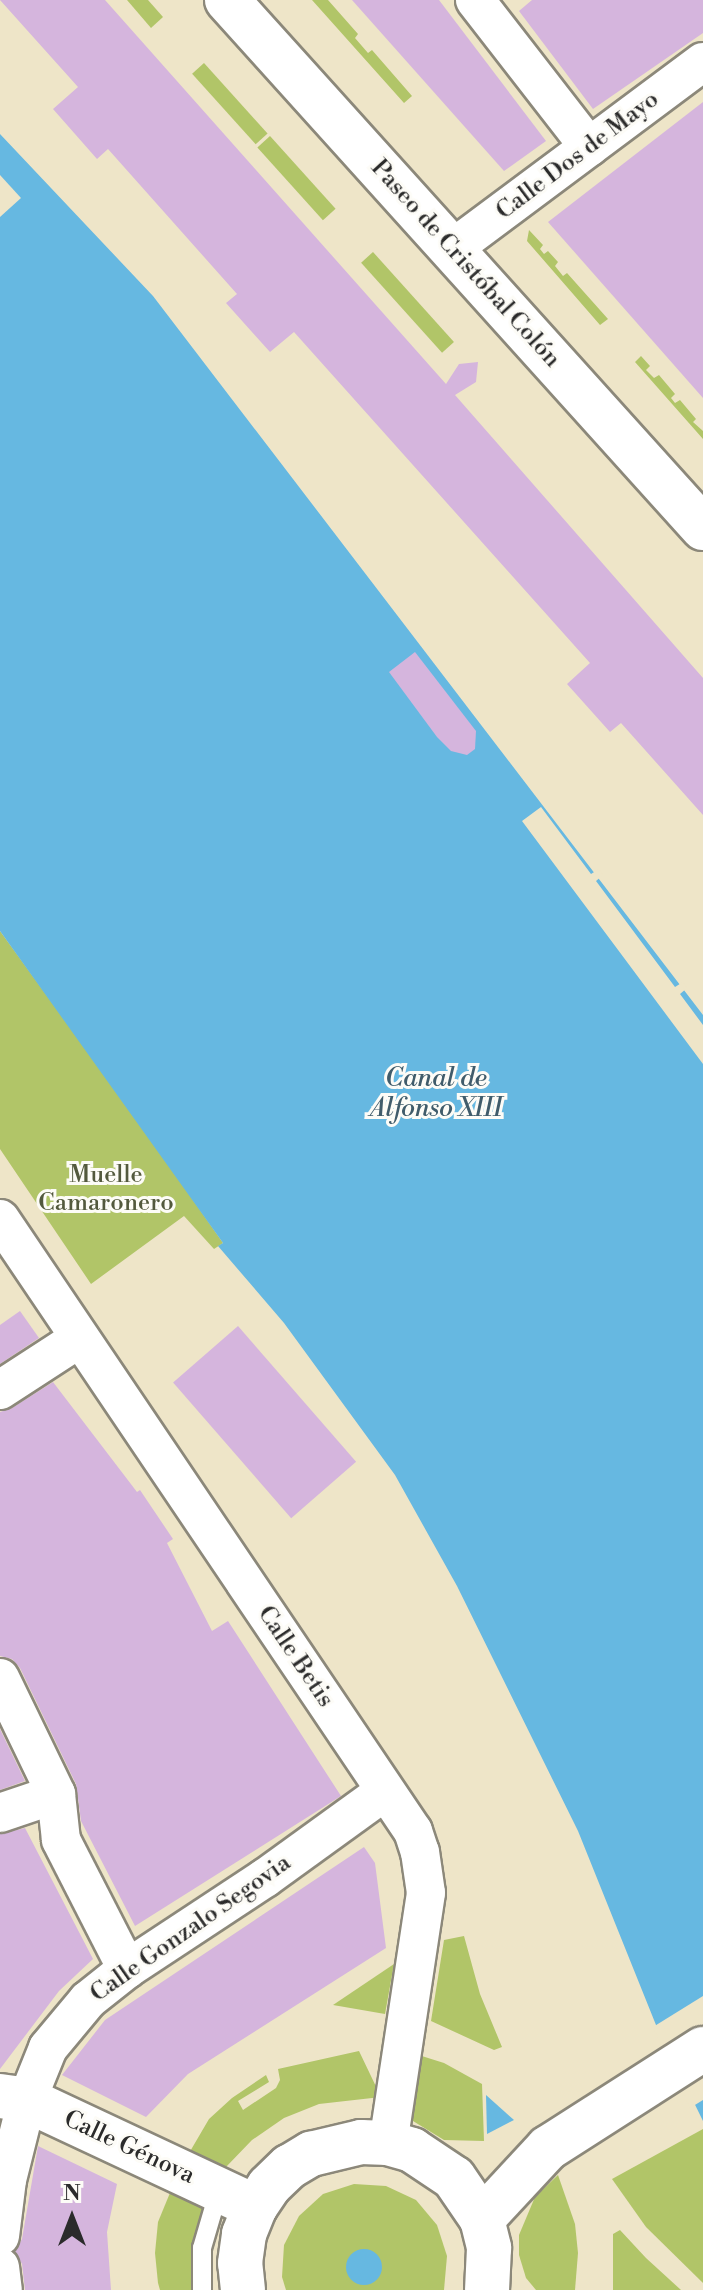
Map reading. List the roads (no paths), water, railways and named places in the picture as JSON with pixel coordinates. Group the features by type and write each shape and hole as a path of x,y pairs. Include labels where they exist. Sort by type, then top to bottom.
{"main road":[{"name":"Paseo de Cristóbal Colón","path":"227,0 703,528"},
{"path":"454,2178 561,2139 703,2049"},
{"name":"Calle Génova","path":"14,2098 237,2199"},
{"path":"482,2219 561,2139"},
{"path":"243,2290 237,2199 311,2154 335,2145 388,2143 434,2162 454,2178 482,2219 489,2248 487,2290"}],"street":[{"path":"492,6 589,147"},
{"name":"Calle Dos de Mayo","path":"452,249 703,62"},
{"name":"Calle Betis","path":"0,1219 413,1831 420,1852 426,1893 388,2143"},
{"path":"0,1390 80,1338"},
{"path":"0,1678 56,1794 61,1840 127,1969"},
{"name":"Calle Gonzalo Segovia","path":"0,2236 14,2098 48,2048 88,2000 127,1969 265,1878 385,1791"},
{"path":"0,1813 56,1794"},
{"path":"0,2267 3,2290"}],"lane":[{"path":"202,2290 202,2248 237,2199"}],"water":[{"name":"Canal de Alfonso XIII","path":"0,134 153,296 703,1015 703,2121 656,2025 578,1831 457,1586 395,1475 284,1323 218,1246 223,1243 0,931"},
{"path":"486,2095 514,2120 487,2134"},
{"path":"364,2249 376,2255 382,2267 376,2279 364,2285 352,2279 346,2267 352,2255"}],"park label":[{"name":"Muelle Camaronero","path":"106,1190"}]}
